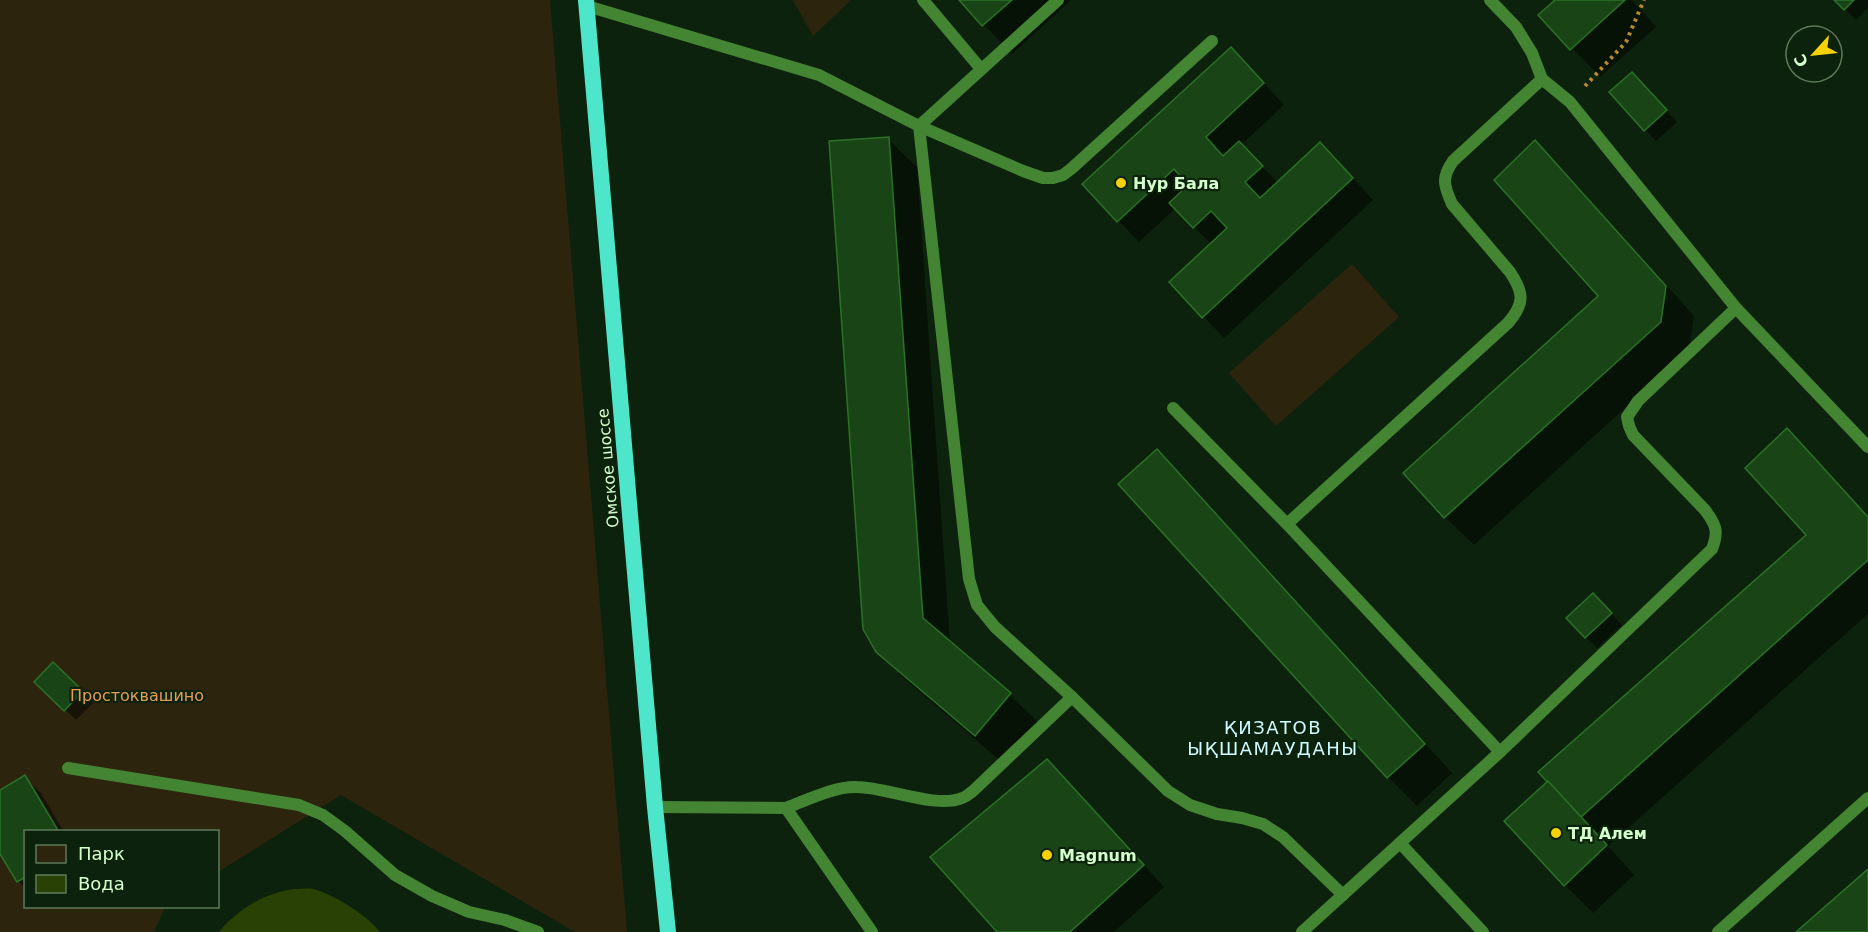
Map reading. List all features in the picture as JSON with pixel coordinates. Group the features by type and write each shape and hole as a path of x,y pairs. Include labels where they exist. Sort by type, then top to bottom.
{"highway":[{"name":"Омское шоссе","path":"587,3 655,807 668,932"}],"lane":[{"path":"923,0 981,69"},
{"path":"919,126 1058,0"},
{"path":"1490,0 1516,27 1532,53 1542,79 1570,102 1736,308 1868,447"},
{"path":"587,3 819,75 919,126 1023,171 1053,178 1071,169 1212,41"},
{"path":"1287,524 1515,315 1520,305 1521,294 1517,283 1452,204 1444,179 1446,170 1453,160 1542,79"},
{"path":"919,126 969,579 977,605 995,627 1072,697 1168,791 1190,805 1217,814 1263,824 1283,837 1342,895"},
{"path":"1302,932 1500,752 1712,549 1716,538 1715,524 1705,510 1634,435 1627,417 1638,401 1736,308"},
{"path":"1173,408 1287,524 1500,752"},
{"path":"655,807 786,808 842,788 856,786 934,800 950,801 962,798 973,791 1072,697"},
{"path":"68,768 299,805 323,815 395,875 432,897 469,912 505,920 538,932"},
{"path":"1718,932 1868,798"},
{"path":"786,808 872,932"},
{"path":"1400,843 1483,932"}],"path":[{"path":"1570,102 1626,42 1644,0"}],"green space":[{"name":"Простоквашино","path":"0,0 550,0 627,932 575,932 341,795 219,871 219,830 24,830 24,908 165,908 154,932 0,932"},
{"path":"793,0 851,0 813,36"},
{"path":"1352,264 1399,317 1276,426 1229,373"}],"water":[{"path":"294,889 313,889 330,895 358,912 380,932 219,932 234,916 252,903 273,894"}],"building":[{"path":"959,0 1012,0 982,26"},
{"path":"1555,0 1625,0 1570,50 1538,15"},
{"path":"1834,0 1854,0 1844,10"},
{"name":"Нур Бала","path":"1231,47 1264,83 1206,137 1223,156 1239,141 1263,166 1245,182 1260,198 1320,142 1353,178 1202,318 1169,282 1227,228 1211,211 1193,228 1169,203 1188,185 1174,169 1117,222 1082,184"},
{"path":"1632,72 1667,110 1644,131 1609,92"},
{"path":"889,137 923,618 1011,693 975,736 876,652 863,629 829,141"},
{"path":"1535,140 1666,286 1661,322 1444,518 1403,473 1598,296 1494,180"},
{"path":"1787,428 1868,517 1868,560 1581,817 1538,772 1806,535 1745,468"},
{"path":"1157,449 1425,744 1387,778 1118,484"},
{"path":"1593,593 1612,613 1585,638 1566,618"},
{"path":"53,662 83,691 64,711 34,682"},
{"path":"1047,759 1144,865 1070,932 997,932 930,857"},
{"path":"25,775 58,830 24,830 24,878 17,882 0,854 0,790"},
{"name":"ТД Алем","path":"1548,781 1607,845 1564,886 1504,821"},
{"path":"1868,869 1868,932 1796,932"}],"place":[{"name":"Нур Бала","path":"1121,183"},
{"name":"ТД Алем","path":"1556,833"},
{"name":"Magnum","path":"1047,855"}],"district":[{"name":"ҚИЗАТОВ ЫҚШАМАУДАНЫ","path":"1273,737"}]}
